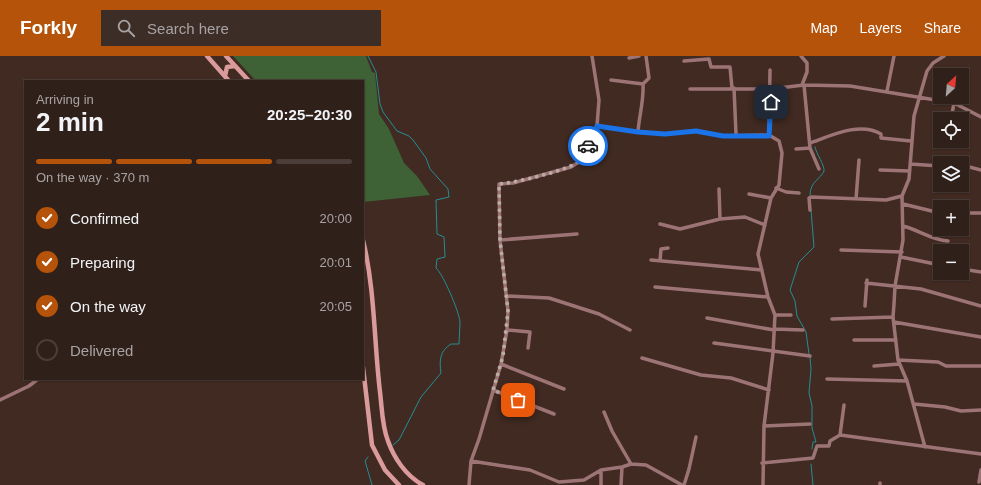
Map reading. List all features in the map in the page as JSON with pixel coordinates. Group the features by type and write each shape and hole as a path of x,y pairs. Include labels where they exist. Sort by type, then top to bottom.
{"street":[{"path":"207,56 228,80"},
{"path":"226,56 248,80"},
{"path":"469,485 471,461 501,364 507,330 506,296 500,240 499,184 513,183 571,167 582,160 597,126 599,100 592,56"},
{"path":"629,58 639,56"},
{"path":"638,132 640,112 644,101 643,84 649,78 646,56"},
{"path":"800,56 807,63 807,72 803,85 810,148 818,168"},
{"path":"887,91 894,56"},
{"path":"925,447 907,381 898,360 893,317 894,286 902,252 902,196 909,179 914,116 927,71 933,63 944,56"},
{"path":"684,61 709,59 711,67 730,67 736,134"},
{"path":"225,77 224,72 227,67 232,65 236,67"},
{"path":"769,136 771,89 770,70"},
{"path":"611,80 643,84"},
{"path":"690,89 771,89 803,85 850,86 933,99"},
{"path":"956,104 981,117"},
{"path":"597,126 665,134 696,131 723,136 736,134 769,136 779,141 782,153 779,185 771,198 758,254 768,297 774,315 773,353 764,426 762,464 763,485"},
{"path":"810,143 854,129 876,131 881,134 881,138 911,141"},
{"path":"796,149 810,148"},
{"path":"856,199 859,160"},
{"path":"910,164 933,166"},
{"path":"969,167 981,170"},
{"path":"880,170 910,171"},
{"path":"776,188 786,192 799,193"},
{"path":"719,189 720,198 718,201 720,219"},
{"path":"749,194 771,198"},
{"path":"810,210 809,198 811,197 886,200 902,196"},
{"path":"903,204 933,211"},
{"path":"969,213 981,213"},
{"path":"660,224 678,229 720,219 746,217 765,224"},
{"path":"903,226 912,228 934,239 948,241"},
{"path":"500,240 577,234"},
{"path":"364,244 368,260 378,374 387,440 394,455 404,469 423,485"},
{"path":"660,261 660,249 668,248"},
{"path":"841,250 902,252"},
{"path":"901,257 933,264"},
{"path":"651,260 762,270"},
{"path":"969,270 981,272"},
{"path":"865,306 866,282 921,289 981,306"},
{"path":"656,287 768,297"},
{"path":"506,296 549,298 599,314 630,330"},
{"path":"774,315 790,315"},
{"path":"832,319 893,317"},
{"path":"707,318 774,329 803,330"},
{"path":"894,322 981,337"},
{"path":"507,330 530,332 528,348"},
{"path":"854,340 896,340"},
{"path":"714,343 773,353 810,356"},
{"path":"642,358 701,375 731,378 769,390"},
{"path":"898,360 938,362 946,366 981,366"},
{"path":"501,364 564,388"},
{"path":"874,366 899,364"},
{"path":"364,376 372,445 385,470 399,485"},
{"path":"827,379 907,381"},
{"path":"0,400 29,386 37,380"},
{"path":"493,390 554,414"},
{"path":"914,404 945,407 962,411 981,410"},
{"path":"840,435 844,405"},
{"path":"604,412 612,431 631,464"},
{"path":"764,426 810,424"},
{"path":"762,464 813,458 817,446 829,446 830,441 840,435 981,454"},
{"path":"471,461 530,470 559,482 584,480 601,470 631,464 646,465 683,485 689,469 696,437"},
{"path":"621,485 622,467"},
{"path":"601,470 601,485"},
{"path":"979,482 981,470"}],"green space":[{"path":"233,56 366,56 372,72 375,73 379,114 389,129 404,163 417,176 430,195 364,202 364,80 255,80"}],"waterway":[{"path":"368,56 376,72 380,104 383,112 397,131 409,136 413,140 426,158 430,169 448,189 449,197 436,200 437,234 444,237 445,257 437,259 436,268 443,277 457,310 460,322 459,344 451,344 442,353 440,360 441,373 421,397 399,440 393,445"},
{"path":"810,195 812,186 824,171 815,147"},
{"path":"809,354 806,332 797,316 795,301 790,290 799,262 814,247 811,210"},
{"path":"810,357 811,369 809,393 812,406 812,428 816,442 813,442 812,449"},
{"path":"368,457 365,461 372,485"},
{"path":"811,464 813,485"}],"way so far":[{"path":"518,400 493,390 503,356 508,311 503,275 502,247 500,240 499,184 513,183 526,178 571,167 582,160 588,146"}],"route":[{"path":"588,146 597,126 665,134 682,131 696,131 723,136 736,134 769,136 771,102"}]}
